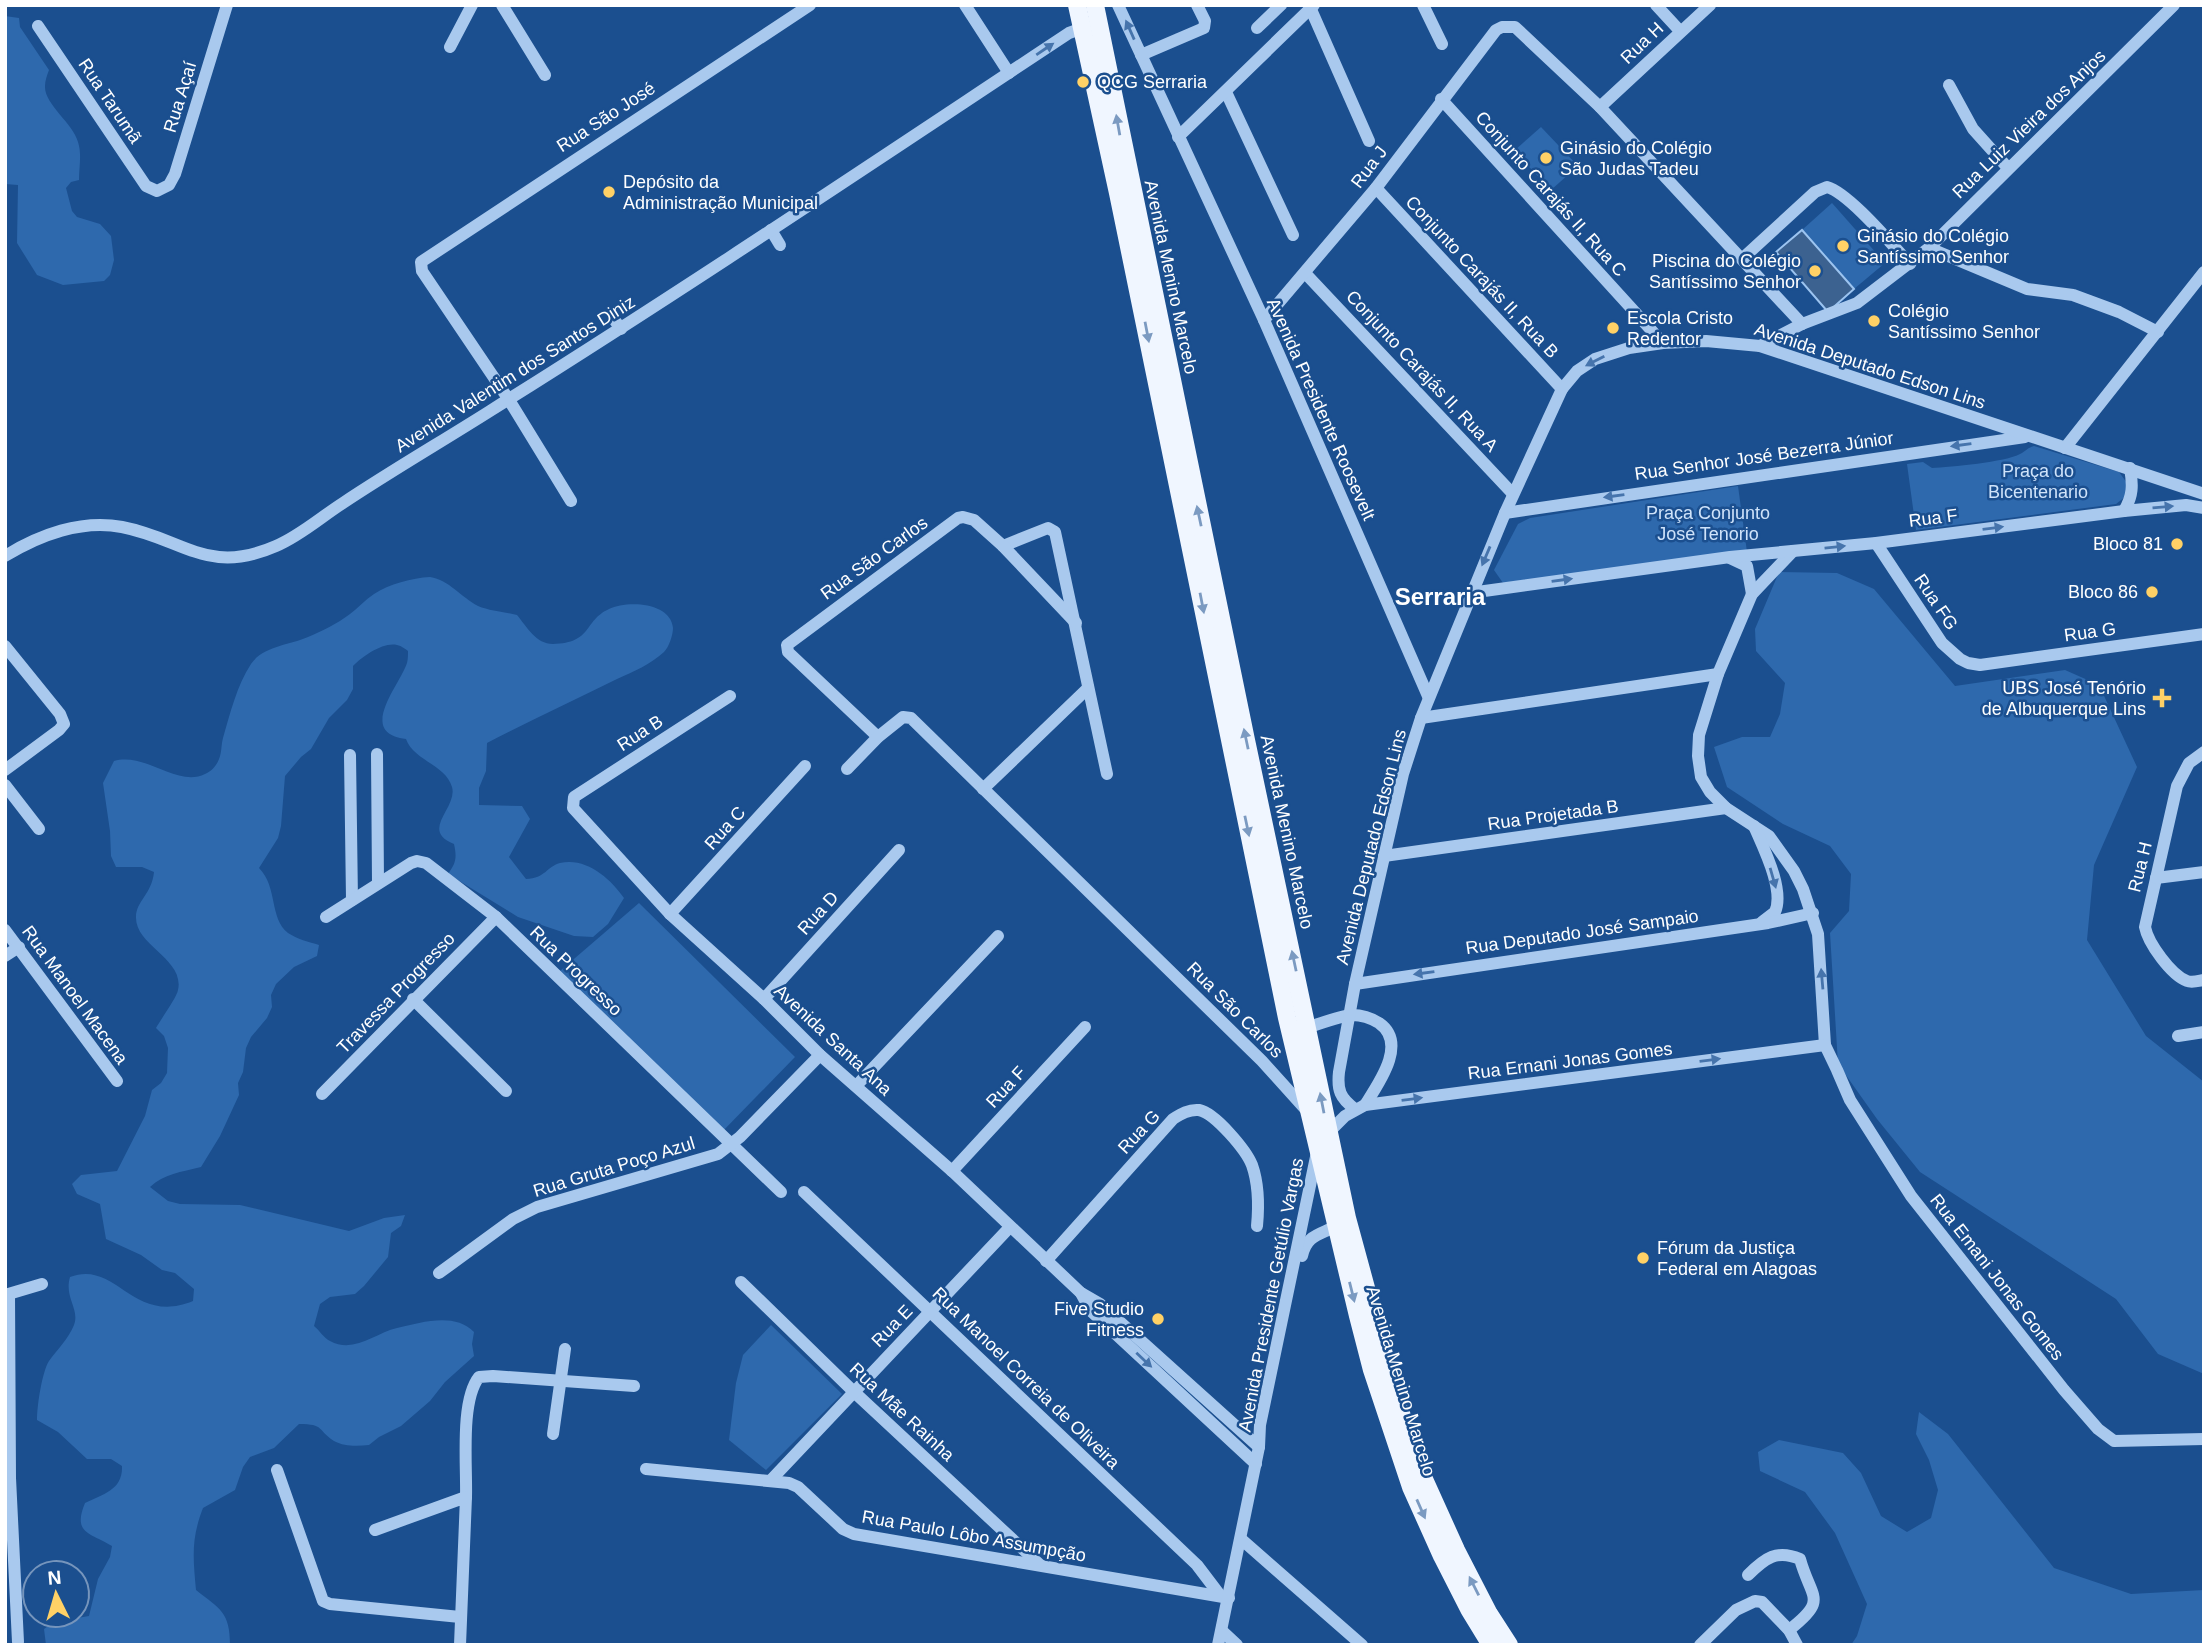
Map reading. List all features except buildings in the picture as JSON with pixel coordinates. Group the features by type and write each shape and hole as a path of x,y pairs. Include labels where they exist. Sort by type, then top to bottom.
{"main road":[{"name":"Avenida Menino Marcelo","path":"1077,5 1298,1030 1329,1132 1342,1222 1372,1370 1411,1487 1441,1556 1491,1645"},
{"name":"Avenida Menino Marcelo","path":"1097,14 1298,1030 1308,1112 1396,1402 1423,1477 1456,1550 1489,1614 1509,1645"}],"street":[{"name":"Rua Açaí","path":"157,191 169,185 175,174 227,5"},
{"path":"450,47 471,5"},
{"path":"502,5 545,75"},
{"name":"Rua São José","path":"509,400 422,271 422,260 810,5"},
{"path":"965,5 1009,73"},
{"name":"Avenida Presidente Roosevelt","path":"1118,5 1264,320 1428,696"},
{"path":"1141,55 1205,28 1205,21 1197,5"},
{"path":"1257,28 1281,5"},
{"path":"1423,5 1442,44"},
{"path":"1656,5 1680,31"},
{"name":"Rua H","path":"1600,107 1710,5"},
{"name":"Rua Luiz Vieira dos Anjos","path":"1760,346 1802,324 1857,303 1910,264 2174,5"},
{"path":"1178,137 1311,6 1369,141"},
{"name":"Avenida Valentim dos Santos Diniz","path":"5,556 58,531 106,525 145,533 205,555 232,558 253,555 281,544 621,329 1097,14"},
{"name":"Rua Tarumã","path":"38,26 146,186 157,191"},
{"name":"Rua J","path":"1264,320 1376,188 1496,30 1515,27 1600,107"},
{"path":"1949,85 1973,129 2008,168"},
{"path":"1226,92 1293,235"},
{"name":"Conjunto Carajás II, Rua C","path":"1441,99 1663,343"},
{"path":"1600,107 1802,324"},
{"path":"1742,259 1815,192 1827,187 1833,188 1855,207 1910,264"},
{"name":"Conjunto Carajás II, Rua B","path":"1376,188 1562,389"},
{"path":"771,230 780,245"},
{"path":"1929,248 2027,289 2073,295 2119,312 2158,332"},
{"name":"Conjunto Carajás II, Rua A","path":"1305,272 1513,494"},
{"path":"2065,448 2204,272"},
{"path":"613,317 621,329"},
{"name":"Avenida Deputado Edson Lins","path":"1349,1015 1403,775 1428,696 1504,513 1562,389 1577,371 1595,359 1629,348 1663,343 1706,341 1760,346 2028,437 2130,468 2203,503"},
{"path":"509,400 571,501"},
{"name":"Rua Senhor José Bezerra Júnior","path":"1504,513 2028,437"},
{"path":"2124,511 2132,489 2130,468"},
{"name":"Rua F","path":"1470,593 1730,557 1876,543 2203,503"},
{"name":"Rua São Carlos","path":"1076,623 1003,546 974,520 963,517 787,645 788,652 878,737 906,716 911,718 1258,1056 1308,1112"},
{"path":"1003,546 1048,528 1053,529 1076,623 1087,689 1107,774"},
{"name":"Rua FG","path":"1876,543 1942,643 1960,659 1980,665"},
{"path":"1793,551 1752,594 1718,674 1699,735 1698,756 1701,777 1710,792 1726,808 1769,836 1794,871 1813,914 1818,934 1825,1045"},
{"path":"1730,557 1746,566 1752,594"},
{"name":"Rua G","path":"1980,665 2204,634"},
{"path":"5,646 60,714 64,724 5,770"},
{"path":"1421,718 1718,674"},
{"path":"983,789 1087,689"},
{"name":"Rua B","path":"572,803 574,797 730,696"},
{"path":"847,769 878,737"},
{"name":"Rua H","path":"2198,981 2176,974 2156,950 2146,932 2147,911 2182,774 2189,764 2204,752"},
{"path":"377,754 378,883"},
{"path":"350,755 352,900"},
{"name":"Rua C","path":"670,914 805,766"},
{"path":"5,785 39,830"},
{"name":"Avenida Santa Ana","path":"572,803 573,808 670,914 764,999 820,1055 951,1171 1081,1293 1100,1304 1259,1447"},
{"name":"Rua Projetada B","path":"1384,856 1726,808"},
{"path":"1754,825 1775,880 1778,899 1775,912 1758,924"},
{"name":"Rua D","path":"764,999 899,850"},
{"name":"Rua Progresso","path":"326,917 411,863 421,861 496,917 730,1146 781,1192"},
{"path":"2156,878 2204,872"},
{"name":"Rua Deputado José Sampaio","path":"1355,984 1813,914"},
{"name":"Travessa Progresso","path":"322,1094 496,917"},
{"name":"Rua Manoel Macena","path":"5,930 117,1081"},
{"path":"856,1086 998,936"},
{"path":"5,956 19,947"},
{"path":"413,999 506,1091"},
{"path":"1349,1015 1338,1085 1341,1097 1360,1107"},
{"path":"1298,1030 1349,1015 1371,1019 1389,1031 1392,1039 1392,1053 1360,1107 1329,1132"},
{"name":"Rua F","path":"951,1171 1085,1027"},
{"path":"2178,1036 2204,1032"},
{"name":"Rua Ernani Jonas Gomes","path":"1360,1107 1825,1045"},
{"name":"Rua Emani Jonas Gomes","path":"1825,1045 1850,1100 1911,1196 2064,1390 2098,1429 2114,1441 2204,1439"},
{"name":"Rua Gruta Poço Azul","path":"439,1273 513,1219 537,1207 718,1154 730,1146 820,1055"},
{"name":"Rua G","path":"1046,1261 1173,1119 1191,1110 1205,1112 1245,1151 1257,1186 1257,1226"},
{"name":"Avenida Presidente Getúlio Vargas","path":"1218,1645 1222,1631 1224,1596 1241,1539 1259,1447 1260,1425 1318,1149"},
{"name":"Rua Manoel Correia de Oliveira","path":"804,1192 1197,1565 1224,1596"},
{"name":"Avenida Presidente Getúlio Vargas","path":"1259,1447 1265,1436 1304,1245 1318,1233 1342,1222"},
{"name":"Rua E","path":"771,1480 1010,1227"},
{"name":"Rua Mãe Rainha","path":"741,1282 853,1391 1040,1565"},
{"path":"18,1642 10,1478 7,1294 42,1284"},
{"name":"Avenida Santa Ana","path":"1081,1293 1090,1310 1256,1464"},
{"path":"553,1434 565,1349"},
{"path":"460,1645 468,1408 475,1382 479,1377 493,1376 634,1386"},
{"name":"Rua Paulo Lôbo Assumpção","path":"646,1469 789,1483 798,1487 848,1532 976,1561 1040,1565 1224,1596"},
{"path":"277,1470 323,1601 330,1604 460,1617"},
{"path":"375,1530 466,1497"},
{"path":"1241,1539 1362,1645"},
{"path":"1748,1575 1759,1563 1773,1556 1787,1553 1800,1559 1815,1600 1811,1611 1789,1630"},
{"path":"1700,1645 1742,1606 1755,1601 1762,1602 1789,1630 1797,1644"},
{"path":"1222,1631 1237,1645"}],"green space":[{"path":"5,16 19,18 20,27 49,70 45,86 49,100 71,128 78,142 79,180 71,182 66,188 72,211 77,217 100,224 111,236 114,260 110,275 104,281 63,285 37,275 17,243 18,185 5,184"},
{"name":"Ginásio do Colégio São Judas Tadeu","path":"1541,127 1578,166 1551,190 1514,151"},
{"name":"Ginásio do Colégio Santíssimo Senhor","path":"1832,203 1885,263 1854,289 1802,230"},
{"name":"Praça do Bicentenario","path":"2034,446 2119,472 2127,483 2125,497 2116,504 1916,530 1907,464 1923,462 1932,468 1978,464 2013,457"},
{"name":"Praça Conjunto José Tenorio","path":"1738,486 1747,552 1503,583 1494,570 1518,524 1530,518"},
{"path":"1779,572 1837,573 1874,589 1955,686 2065,670 2099,685 2137,767 2094,865 2087,940 2146,1036 2204,1082 2204,1374 2158,1354 2116,1299 1920,1172 1877,1119 1838,1064 1830,933 1849,911 1851,874 1830,846 1783,824 1727,787 1714,747 1742,737 1770,737 1780,714 1785,683 1756,651 1755,629"},
{"path":"430,577 437,579 478,606 517,615 532,634 553,644 575,640 601,614 617,606 647,605 657,608 670,619 673,628 669,644 664,652 653,660 487,743 486,771 479,788 479,805 522,806 530,819 509,857 526,879 538,877 560,863 579,863 612,883 624,898 608,924 593,937 574,936 518,917 448,874 455,860 455,849 454,844 440,832 440,825 450,803 452,787 443,773 416,753 406,739 391,735 384,728 382,718 390,695 407,663 408,651 392,645 368,654 353,666 353,689 347,700 329,718 311,749 285,776 278,838 259,868 269,884 282,927 295,937 319,945 317,956 294,967 276,984 267,1018 251,1037 246,1048 243,1072 238,1083 239,1095 220,1136 201,1167 167,1176 150,1187 168,1201 180,1204 240,1205 349,1231 384,1218 405,1215 401,1226 391,1233 388,1257 355,1294 330,1297 320,1304 314,1326 330,1341 348,1345 417,1323 448,1320 474,1332 474,1356 401,1426 369,1445 343,1444 334,1441 317,1426 299,1424 274,1448 250,1457 243,1467 235,1490 203,1508 196,1529 194,1548 196,1590 226,1618 230,1645 46,1645 44,1629 91,1629 91,1608 98,1579 110,1557 112,1546 82,1527 82,1513 85,1503 115,1486 119,1481 122,1466 111,1459 87,1459 58,1432 37,1420 40,1389 46,1366 74,1325 75,1314 69,1291 70,1277 86,1274 100,1277 140,1300 155,1305 172,1306 193,1301 194,1289 175,1273 162,1270 141,1255 106,1239 100,1204 77,1194 72,1184 81,1175 117,1171 145,1116 152,1090 161,1083 167,1073 168,1048 164,1036 156,1028 178,990 178,979 174,970 138,927 137,911 153,880 154,872 142,867 116,867 111,856 103,783 114,761 138,761 184,777 208,773 214,768 221,754 223,738 238,690 256,658 262,653 329,627 374,594 408,580"},
{"path":"639,903 795,1057 720,1134 553,977"},
{"path":"771,1325 842,1394 766,1470 729,1440 736,1383 743,1355"},
{"path":"1919,1412 1948,1434 2054,1568 2131,1594 2204,1590 2204,1645 1851,1645 1857,1636 1867,1604 1835,1533 1805,1492 1760,1471 1758,1452 1779,1440 1843,1453 1861,1473 1881,1516 1907,1532 1931,1518 1938,1490 1929,1460 1916,1434"}],"shaded area":[{"name":"Piscina do Colégio Santíssimo Senhor","path":"1802,230 1854,289 1828,312 1776,252"}],"place":[{"name":"QCG Serraria","path":"1083,82"},
{"name":"Ginásio do Colégio São Judas Tadeu","path":"1546,158"},
{"name":"Depósito da Administração Municipal","path":"609,192"},
{"name":"Ginásio do Colégio Santíssimo Senhor","path":"1843,246"},
{"name":"Piscina do Colégio Santíssimo Senhor","path":"1815,271"},
{"name":"Colégio Santíssimo Senhor","path":"1874,321"},
{"name":"Escola Cristo Redentor","path":"1613,328"},
{"name":"Bloco 81","path":"2177,544"},
{"name":"Bloco 86","path":"2152,592"},
{"name":"UBS José Tenório de Albuquerque Lins","path":"2162,698"},
{"name":"Fórum da Justiça Federal em Alagoas","path":"1643,1258"},
{"name":"Five Studio Fitness","path":"1158,1319"}],"district":[{"name":"Serraria","path":"1440,596"}]}
